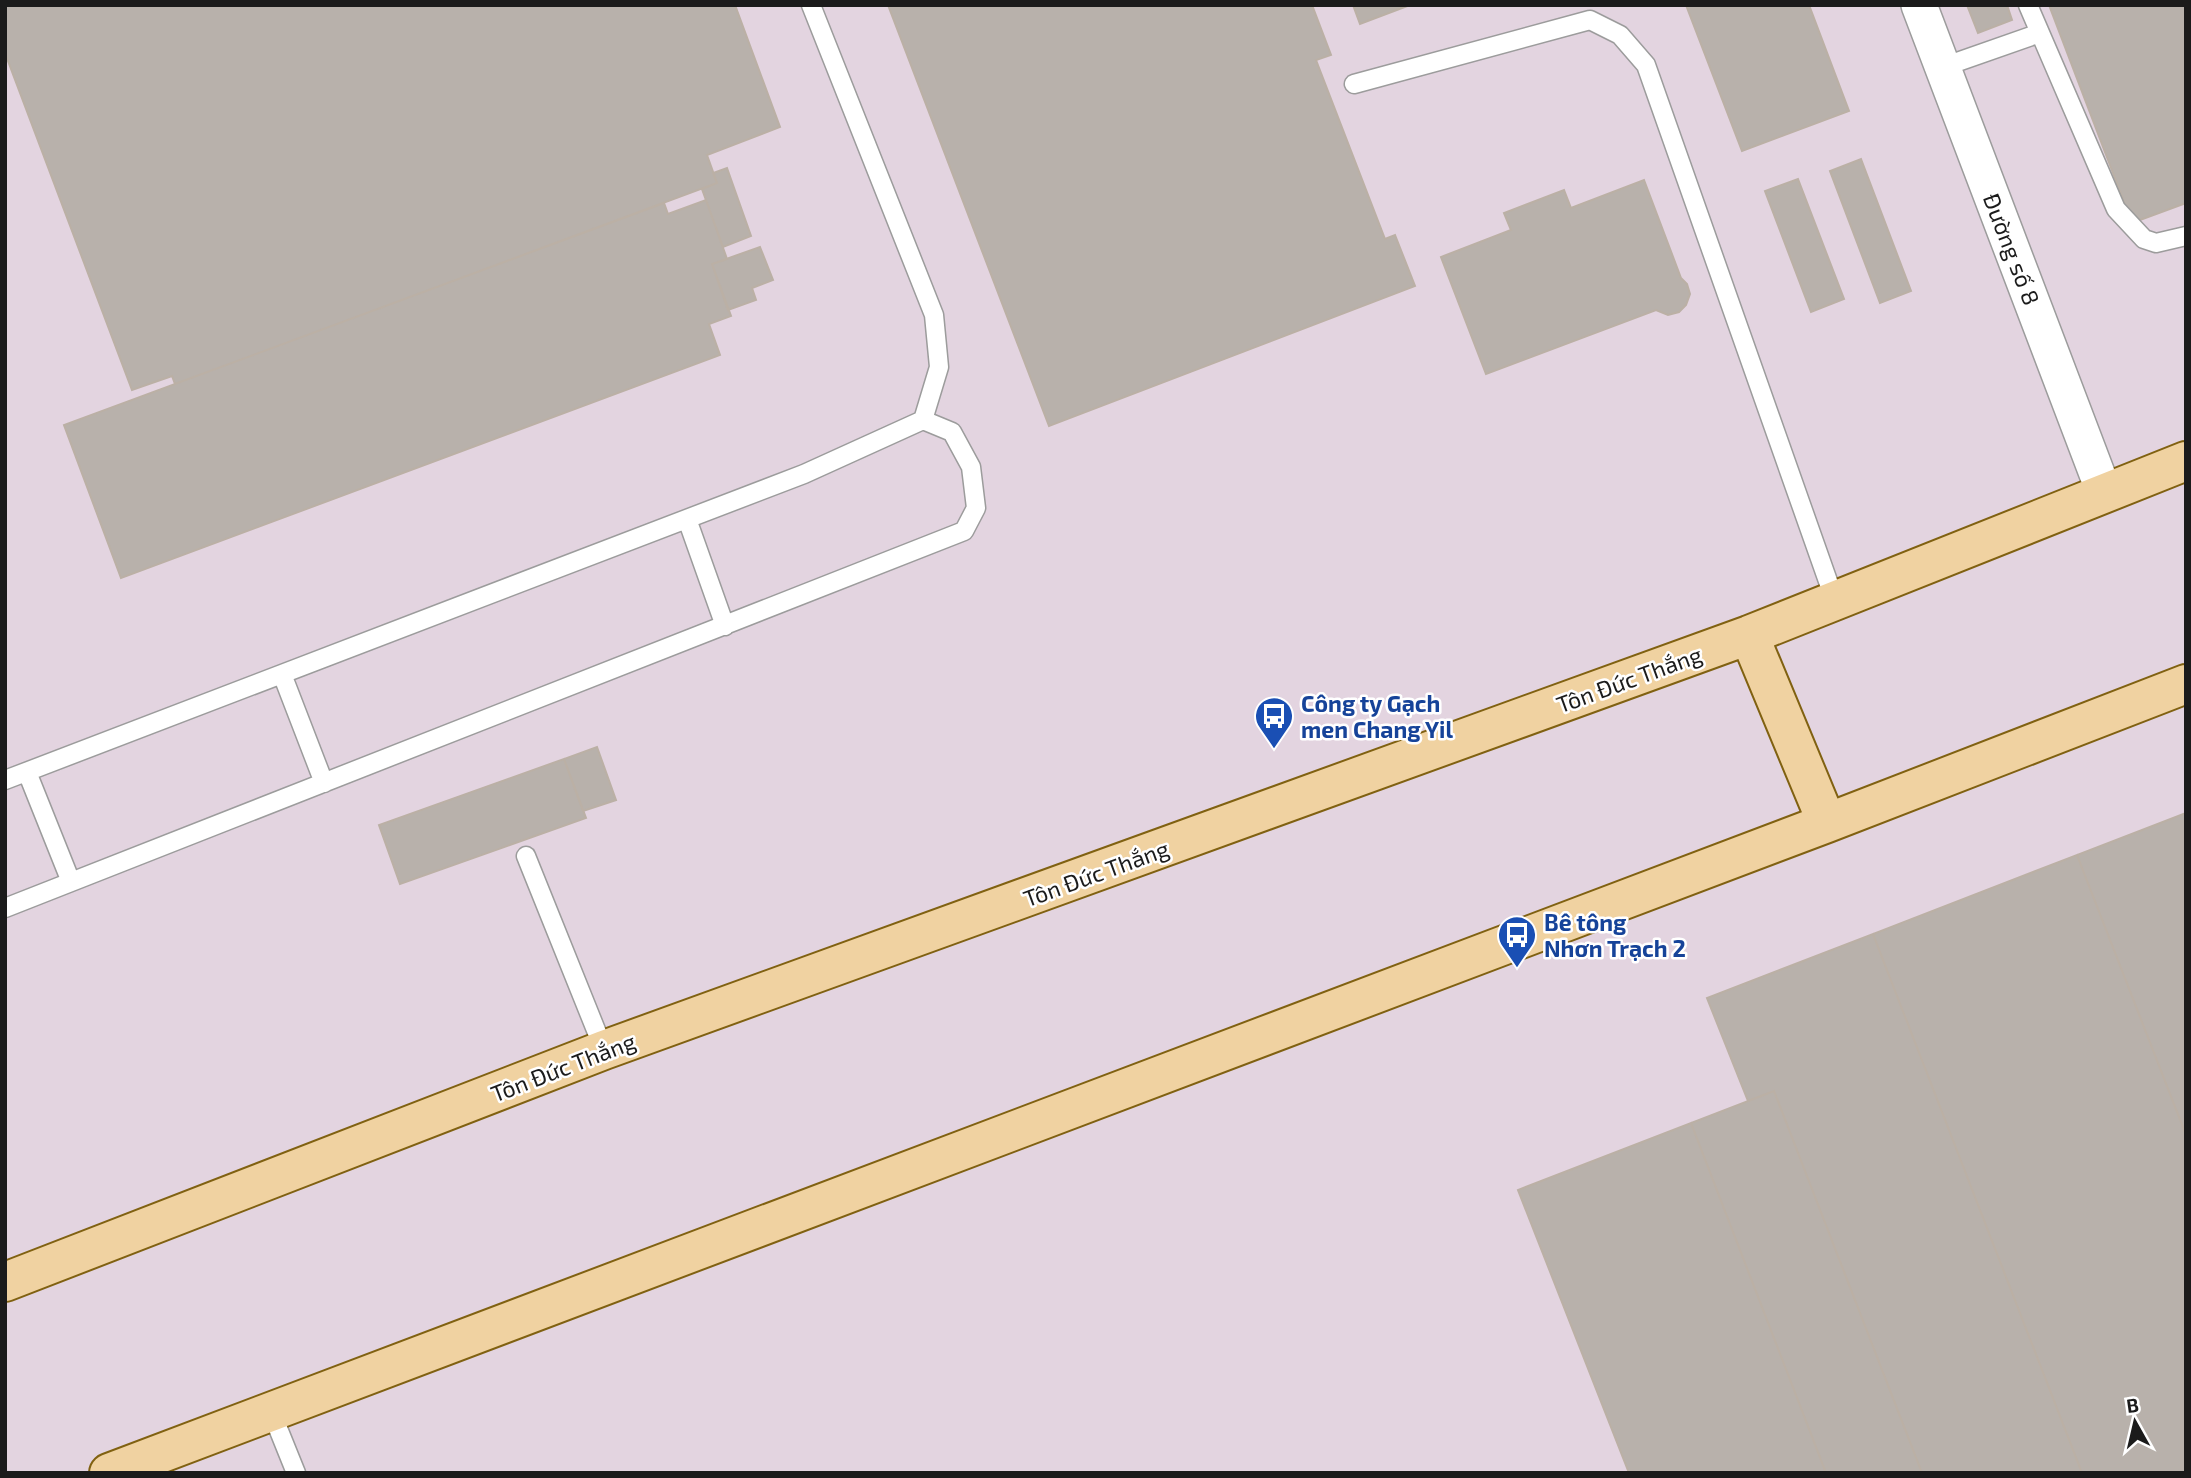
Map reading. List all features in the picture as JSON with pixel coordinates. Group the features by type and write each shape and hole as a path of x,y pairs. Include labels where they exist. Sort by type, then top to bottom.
{"main road":[{"name":"Tôn Đức Thắng","path":"5,1282 604,1050 1749,635 2186,461"},
{"path":"1749,635 1827,824"},
{"path":"109,1473 1827,824 2186,684"}],"street":[{"name":"Đường số 8","path":"1919,5 2104,492"}],"lane":[{"path":"811,5 934,315 939,367 923,420"},
{"path":"2028,5 2116,209 2144,239 2156,243 2186,236"},
{"path":"1354,84 1590,20 1620,35 1646,65 1835,601"},
{"path":"1943,67 2040,33"},
{"path":"5,780 804,474 923,420 953,432 971,467 976,508 964,531 5,908"},
{"path":"687,519 725,626"},
{"path":"282,674 324,783"},
{"path":"27,772 71,882"},
{"path":"526,856 604,1050"},
{"path":"271,1411 296,1473"}],"shaded area":[{"path":"5,5 2186,5 2186,1473 5,1473"}],"building":[{"path":"5,5 735,5 780,127 707,155 717,183 175,384 172,376 132,390 5,53"},
{"path":"888,5 1312,5 1331,55 1316,60 1385,239 1395,235 1415,286 1049,426"},
{"path":"1353,5 1410,5 1360,24"},
{"path":"1686,5 1809,5 1849,111 1742,151"},
{"path":"1967,5 2007,5 2012,20 1978,33"},
{"path":"2049,5 2186,5 2186,203 2132,223"},
{"path":"1861,159 1911,291 1880,303 1830,171"},
{"path":"727,168 751,236 723,247 702,189 717,183 713,173"},
{"path":"1798,179 1844,299 1811,312 1765,191"},
{"path":"1644,180 1681,278 1687,284 1690,294 1686,305 1679,312 1668,315 1656,310 1486,374 1441,257 1511,230 1504,213 1564,190 1571,208"},
{"path":"706,200 727,259 712,264 731,316 709,324 720,355 121,578 64,425 664,203 668,214"},
{"path":"760,247 773,280 752,288 756,300 728,310 712,264"},
{"path":"597,747 616,800 583,811 564,759"},
{"path":"564,759 586,818 400,884 379,825"},
{"path":"2186,813 2186,1135 2077,855"},
{"path":"2077,855 2186,1135 2186,1473 2082,1473 1873,934"},
{"path":"1873,934 2082,1473 1922,1473 1774,1091 1748,1101 1707,998"},
{"path":"1774,1091 1922,1473 1826,1473 1691,1123"},
{"path":"1691,1123 1826,1473 1629,1473 1518,1190"}],"place":[{"name":"Công ty Gạch men Chang Yil","path":"1274,750"},
{"name":"Bê tông Nhơn Trạch 2","path":"1517,969"}]}
